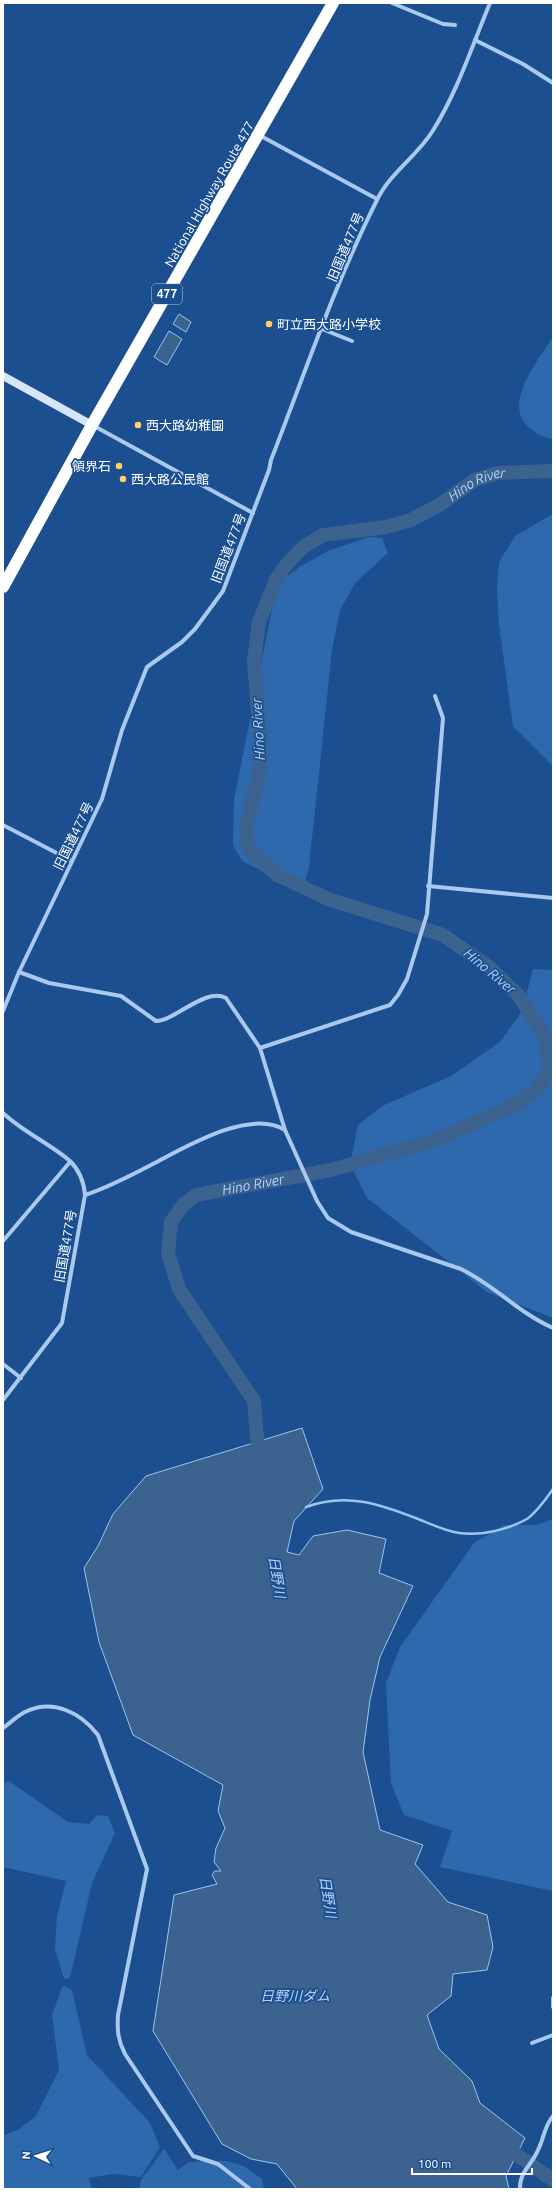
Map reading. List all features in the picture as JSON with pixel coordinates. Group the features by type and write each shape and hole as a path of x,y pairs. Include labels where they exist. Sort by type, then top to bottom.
{"highway":[{"name":"National Highway Route 477","path":"3,586 92,425 259,134 332,3"}],"street":[{"path":"392,3 443,24 455,25"},
{"name":"旧国道477号","path":"3,1011 19,972 102,799 122,730 147,667 182,642 195,629 215,603 229,578 269,470 271,460 322,329 350,259 377,199 388,181 432,133 453,93 490,3"},
{"path":"474,40 523,64 553,83"},
{"path":"259,134 377,199"},
{"path":"322,329 352,340"},
{"path":"3,376 252,513"},
{"path":"260,1048 390,1005 407,979 427,914 428,886 443,718 435,696"},
{"path":"3,825 72,861"},
{"path":"428,886 553,898"},
{"path":"19,972 49,983 120,996 156,1021 160,1021 190,1005 222,996 226,998 260,1048 285,1130 292,1141 317,1201 322,1210 334,1223 351,1232 466,1271 476,1276 530,1316 553,1328"},
{"name":"旧国道477号","path":"3,1114 70,1162 80,1175 84,1185 84,1195 62,1323 3,1400"},
{"path":"84,1195 97,1191 151,1165 203,1137 233,1128 260,1124 279,1126 285,1130"},
{"path":"3,1241 70,1162"},
{"path":"3,1364 21,1378"},
{"path":"3,1728 24,1712 40,1707 52,1706 63,1709 82,1718 91,1725 98,1735 147,1869 118,2015 117,2030 120,2042 125,2054 193,2156 218,2164 250,2189"},
{"path":"553,1998 553,2007"},
{"path":"532,2043 553,2035"},
{"path":"520,2189 523,2171 539,2150 548,2122 553,2116"}],"shaded area":[{"path":"553,337 553,439 541,436 531,429 522,419 519,408 520,396 525,383"},
{"path":"553,514 553,766 513,726 499,625 497,589 499,562 515,536"},
{"path":"369,537 382,538 388,553 355,583 340,610 332,650 309,867 305,882 290,885 242,861 233,845 234,800 277,584 301,566 328,551"},
{"path":"533,969 553,970 553,1318 487,1292 367,1198 350,1164 358,1125 382,1106 451,1076 500,1042 522,1011"},
{"path":"553,1519 553,1891 440,1867 452,1831 404,1815 391,1783 386,1683 400,1647 474,1543 504,1525 536,1525"},
{"path":"9,1781 68,1822 89,1824 97,1815 108,1816 115,1833 92,1883 70,1978 64,1979 55,1949 57,1916 66,1881 3,1867 3,1783"},
{"path":"63,1985 72,1990 87,2055 150,2123 160,2147 141,2177 113,2174 89,2178 92,2189 3,2189 3,2136 19,2129 36,2116 59,2070 52,2015"},
{"path":"164,2149 178,2170 189,2162 227,2161 244,2166 262,2179 264,2189 139,2189 141,2180"}],"water":[{"path":"179,314 191,322 186,332 173,324"},
{"path":"169,331 182,339 167,365 154,357"},
{"name":"日野川ダム","path":"302,1428 323,1489 294,1521 287,1552 299,1555 313,1536 347,1530 386,1539 379,1573 413,1586 380,1657 370,1700 363,1752 380,1830 423,1845 415,1864 448,1902 487,1915 493,1947 487,1970 453,1974 451,1996 427,2015 439,2049 472,2081 480,2103 525,2138 506,2176 509,2189 297,2189 277,2164 251,2159 222,2144 153,2031 174,1895 217,1884 212,1875 215,1871 221,1871 214,1862 216,1848 225,1828 218,1811 223,1785 133,1735 99,1642 84,1568 98,1546 113,1514 146,1476"}],"waterway":[{"name":"Hino River","path":"259,1461 254,1401 179,1289 168,1253 171,1222 182,1206 196,1195 331,1170 439,1139 517,1104 538,1088 547,1075 549,1066 545,1037 519,996 489,967 443,935 328,899 277,875 253,853 247,843 247,822 259,775 261,748 254,662 259,622 276,580 286,565 303,547 323,535 386,527 411,520 439,505 475,480 497,473 553,471"},
{"path":"306,1507 335,1500 363,1502 390,1509 449,1531 476,1534 502,1529 527,1519 538,1509 553,1489"},
{"name":"日野川","path":"501,2144 553,2180"}],"place":[{"name":"町立西大路小学校","path":"269,324"},
{"name":"西大路幼稚園","path":"138,425"},
{"name":"領界石","path":"119,466"},
{"name":"西大路公民館","path":"123,479"}]}
